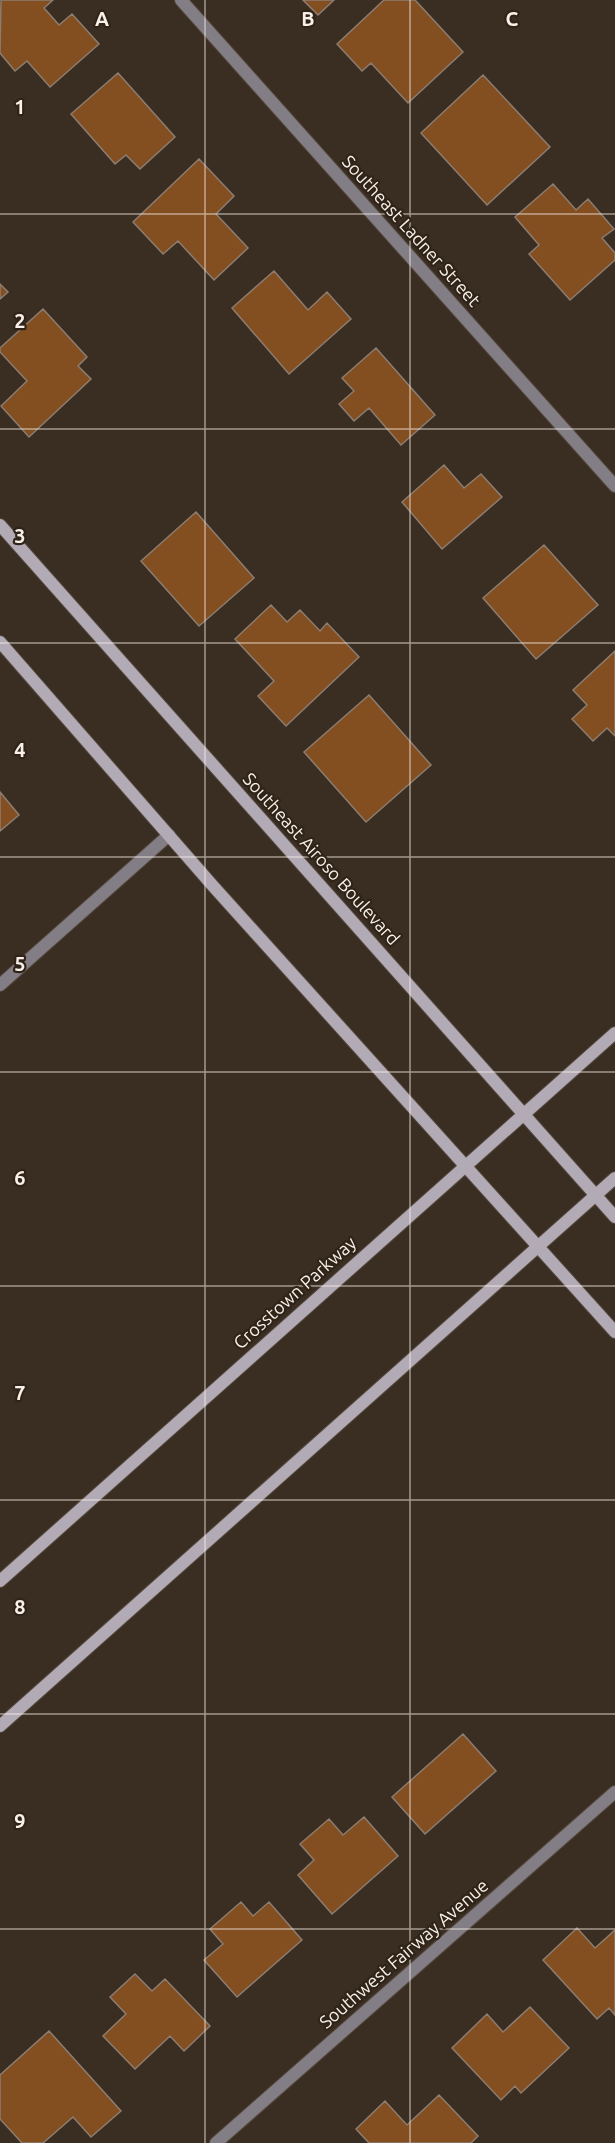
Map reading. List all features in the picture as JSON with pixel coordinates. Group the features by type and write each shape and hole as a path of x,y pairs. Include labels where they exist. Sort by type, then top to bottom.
{"main road":[{"name":"Southeast Airoso Boulevard","path":"0,525 615,1217"},
{"path":"0,642 169,836 615,1332"},
{"name":"Crosstown Parkway","path":"0,1581 615,1033"},
{"path":"0,1726 615,1178"}],"street":[{"name":"Southeast Ladner Street","path":"181,0 615,486"},
{"path":"0,985 169,836"},
{"name":"Southwest Fairway Avenue","path":"216,2143 615,1792"}],"building":[{"path":"1,0 53,0 44,8 59,25 72,14 99,44 50,87 27,61 15,71 0,53"},
{"path":"303,0 334,0 318,15"},
{"path":"384,0 415,0 463,52 408,103 371,63 362,71 337,44"},
{"path":"118,73 175,137 140,169 126,155 115,164 71,114"},
{"path":"483,75 550,147 487,205 421,133"},
{"path":"199,159 234,196 216,214 248,248 214,280 178,241 163,254 133,222"},
{"path":"553,184 576,210 588,199 614,229 602,238 615,253 615,260 570,300 529,254 539,245 515,217"},
{"path":"274,271 308,310 327,292 351,319 289,374 232,308"},
{"path":"0,284 8,292 0,299"},
{"path":"43,309 87,357 78,366 91,379 29,437 1,406 27,381 0,352 0,348"},
{"path":"376,348 435,415 401,445 369,408 354,421 339,404 354,391 342,378"},
{"path":"444,465 464,488 481,474 502,497 442,549 402,502"},
{"path":"196,512 254,578 199,626 141,561"},
{"path":"544,545 598,605 536,659 483,598"},
{"path":"271,605 287,622 300,610 320,631 327,623 359,657 286,726 258,696 274,681 235,639"},
{"path":"615,651 615,736 607,728 593,741 572,719 587,705 573,690"},
{"path":"369,695 431,765 366,822 304,752"},
{"path":"0,792 19,815 0,831"},
{"path":"463,1734 496,1771 425,1834 392,1797"},
{"path":"364,1817 398,1856 332,1914 298,1875 314,1860 300,1844 329,1819 343,1835"},
{"path":"241,1902 253,1916 269,1902 302,1940 237,1997 204,1960 223,1944 210,1929"},
{"path":"577,1928 595,1948 615,1930 615,2015 609,2008 597,2019 543,1960"},
{"path":"135,1974 152,1991 165,1979 210,2026 184,2051 170,2036 135,2069 103,2036 126,2014 110,1997"},
{"path":"530,2007 569,2048 521,2093 515,2086 501,2100 452,2048 487,2014 503,2032"},
{"path":"49,2031 121,2111 91,2137 73,2117 43,2143 22,2143 0,2119 0,2075"},
{"path":"439,2095 478,2136 471,2143 369,2143 356,2129 385,2101 407,2125"}]}
